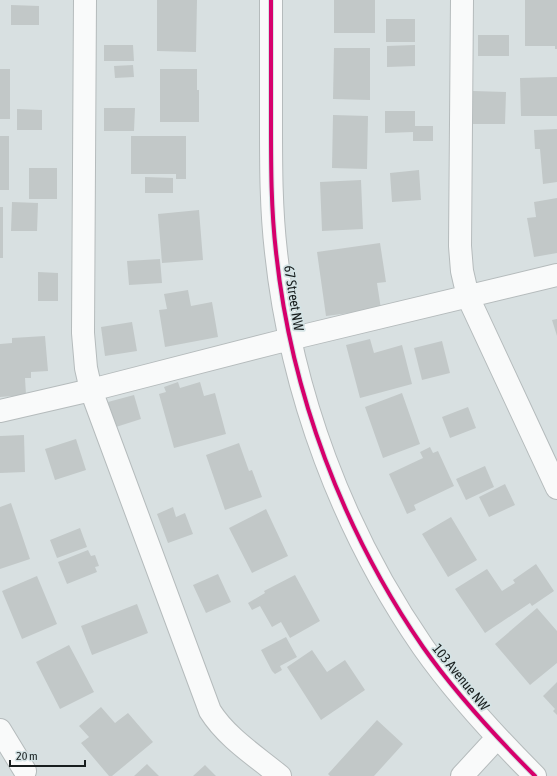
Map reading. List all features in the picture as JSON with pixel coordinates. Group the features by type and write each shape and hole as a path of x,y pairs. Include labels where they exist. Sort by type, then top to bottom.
{"street":[{"path":"85,0 83,333 86,368 91,390 210,711 217,722 226,731 280,776"},
{"name":"67 Street NW","path":"271,0 271,174 273,214 281,291 290,339 305,399 329,468 361,544 382,582"},
{"path":"462,0 460,246 462,271 468,297 557,488"},
{"path":"0,411 557,275"},
{"name":"103 Avenue NW","path":"382,582 424,649 452,685 497,738 535,776"},
{"path":"0,730 27,773"},
{"path":"462,776 497,738"},
{"path":"0,748 27,773"}],"building":[{"path":"157,0 197,0 196,52 157,51"},
{"path":"334,0 375,0 375,33 334,33"},
{"path":"525,0 557,0 557,49 555,49 555,46 525,46"},
{"path":"11,5 39,6 39,25 11,25"},
{"path":"386,19 415,19 415,42 386,42"},
{"path":"478,35 509,35 509,56 478,56"},
{"path":"104,45 133,45 134,61 104,61"},
{"path":"415,45 415,66 387,67 387,46"},
{"path":"334,48 370,48 370,100 333,99"},
{"path":"133,65 134,77 115,78 114,66"},
{"path":"0,69 10,69 10,119 0,119"},
{"path":"160,69 197,69 197,90 199,90 199,122 160,122"},
{"path":"557,77 557,116 521,116 520,78"},
{"path":"473,91 506,92 505,124 473,124"},
{"path":"104,108 135,108 134,131 104,131"},
{"path":"17,109 42,110 42,130 17,130"},
{"path":"385,111 415,111 415,126 433,126 433,141 413,141 413,132 385,133"},
{"path":"333,115 368,116 367,169 332,168"},
{"path":"557,129 557,182 543,184 540,149 535,149 534,130"},
{"path":"0,136 9,136 9,190 0,190"},
{"path":"131,136 186,136 186,179 176,179 176,174 131,174"},
{"path":"29,168 57,168 57,199 29,199"},
{"path":"419,170 421,200 392,202 390,173"},
{"path":"145,177 173,178 173,193 145,193"},
{"path":"361,180 363,229 322,231 320,182"},
{"path":"557,198 557,253 534,257 527,218 536,217 534,202"},
{"path":"12,202 38,203 37,231 11,231"},
{"path":"0,207 3,207 3,258 0,258"},
{"path":"199,210 203,260 162,263 158,214"},
{"path":"380,243 386,282 377,283 381,309 326,316 317,252"},
{"path":"160,259 162,283 129,285 127,261"},
{"path":"38,272 58,273 58,301 38,301"},
{"path":"188,290 191,306 212,302 218,337 165,347 159,310 167,309 164,294"},
{"path":"557,319 557,336 552,320"},
{"path":"132,322 137,351 105,356 101,327"},
{"path":"45,336 48,371 31,372 31,378 25,378 26,395 0,397 0,344 12,343 12,338"},
{"path":"370,339 374,353 402,345 412,384 360,398 346,345"},
{"path":"442,341 450,373 422,380 414,348"},
{"path":"178,382 180,388 200,382 204,396 215,393 226,434 174,448 159,394 166,392 164,387"},
{"path":"402,393 420,444 383,458 365,407"},
{"path":"134,395 141,419 116,427 108,402"},
{"path":"468,407 476,428 450,438 442,417"},
{"path":"24,435 25,472 0,473 0,436"},
{"path":"76,439 86,470 55,480 45,449"},
{"path":"239,443 249,471 252,470 262,497 225,510 206,455"},
{"path":"430,447 433,453 438,451 454,486 414,505 416,510 407,514 389,474 423,458 420,452"},
{"path":"485,466 494,487 466,500 456,479"},
{"path":"505,484 515,505 489,517 479,497"},
{"path":"11,503 30,559 0,569 0,507"},
{"path":"173,507 176,517 185,513 193,534 168,543 157,514"},
{"path":"266,509 288,556 252,573 229,528"},
{"path":"451,517 477,560 448,577 422,534"},
{"path":"80,528 87,547 57,558 50,540"},
{"path":"88,550 91,556 95,555 99,566 95,567 97,572 67,584 58,562"},
{"path":"536,564 554,591 532,606 530,603 485,633 455,589 487,569 502,591 515,583 513,580"},
{"path":"218,574 231,602 206,613 193,585"},
{"path":"295,575 320,621 290,638 281,622 272,627 260,606 252,610 248,603 265,593 264,591"},
{"path":"37,576 57,624 22,639 2,591"},
{"path":"137,604 148,633 92,655 81,626"},
{"path":"537,608 557,631 557,663 530,685 495,644"},
{"path":"286,637 297,657 280,666 282,670 275,674 261,650"},
{"path":"69,645 94,692 60,709 36,662"},
{"path":"312,650 327,672 345,660 365,690 321,720 287,667"},
{"path":"557,682 557,715 553,711 555,709 543,696"},
{"path":"101,707 115,723 128,713 153,742 112,776 109,776 81,743 89,737 79,726"},
{"path":"377,720 403,744 374,776 330,776 328,774"},
{"path":"147,764 159,776 134,776"},
{"path":"205,765 216,776 193,776"}],"cycle path":[{"path":"271,0 271,172 276,252 283,305 294,357 308,408 325,459 345,508 368,556 394,603 423,647 476,714 535,776"}]}
